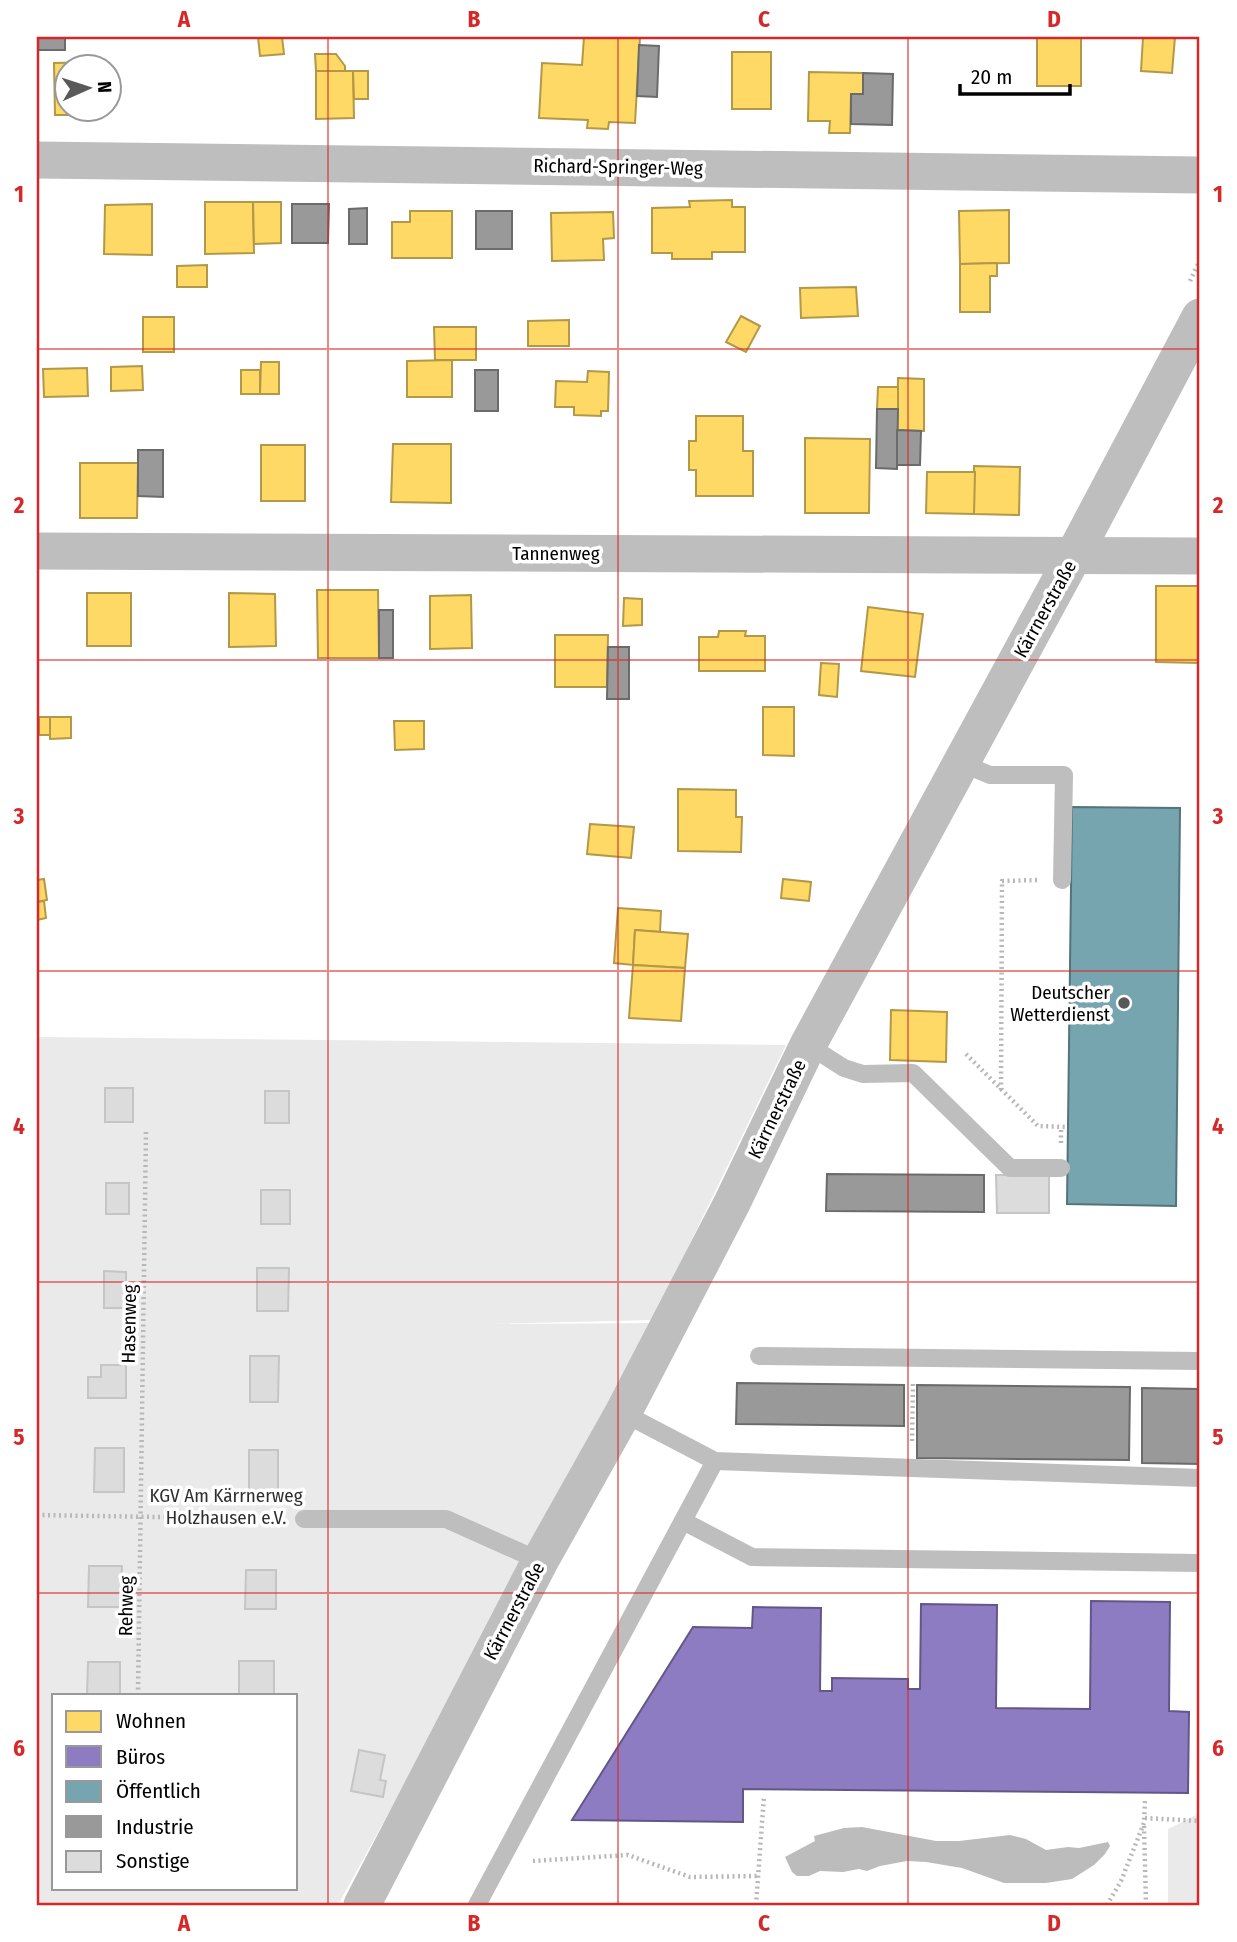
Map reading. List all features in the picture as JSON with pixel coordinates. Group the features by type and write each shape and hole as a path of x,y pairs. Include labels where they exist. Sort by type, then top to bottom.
{"street":[{"name":"Richard-Springer-Weg","path":"37,160 1200,175"},
{"name":"Kärrnerstraße","path":"362,1905 540,1561 624,1413 732,1203 808,1045 1200,317"},
{"name":"Tannenweg","path":"37,551 1200,556"}],"lane":[{"path":"961,763 990,775 1064,775 1062,880"},
{"path":"808,1045 844,1068 863,1074 913,1073 1010,1167 1061,1168"},
{"path":"759,1356 1200,1361"},
{"path":"624,1413 715,1461 1200,1478"},
{"path":"477,1905 715,1461"},
{"path":"304,1520 446,1519 540,1561"},
{"path":"683,1521 752,1557 1200,1563"}],"path":[{"path":"1001,1090 1002,880 1062,880"},
{"path":"966,1054 1038,1126 1068,1126"},
{"name":"Hasenweg","path":"141,1517 146,1132"},
{"path":"912,1467 913,1358"},
{"path":"37,1515 304,1520"},
{"name":"Rehweg","path":"138,1694 141,1517"},
{"path":"757,1905 764,1796"},
{"path":"1145,1801 1146,1905"},
{"path":"1145,1820 1200,1821"},
{"path":"1107,1905 1121,1881 1145,1820"},
{"path":"499,1864 628,1855 690,1877 759,1876"}],"green space":[{"name":"KGV Am Kärrnerweg Holzhausen e.V.","path":"37,1037 786,1045 653,1320 491,1324 658,1323 338,1905 37,1905"},
{"path":"1200,1813 1200,1905 1168,1905 1168,1829"}],"shaded area":[{"path":"862,1827 936,1841 1010,1835 1026,1839 1046,1850 1079,1848 1108,1842 1110,1846 1094,1865 1072,1879 1046,1883 1004,1883 962,1868 907,1861 867,1871 820,1871 809,1876 797,1876 792,1872 785,1857 815,1841 814,1836 844,1828"}],"building: Wohnen":[{"path":"258,37 282,37 284,54 260,56"},
{"path":"584,37 640,37 635,123 609,122 608,129 587,128 588,120 539,118 542,63 582,65"},
{"path":"1037,37 1081,37 1081,86 1037,86"},
{"path":"1143,37 1175,37 1172,73 1141,71"},
{"path":"732,52 771,52 771,109 732,109"},
{"path":"315,54 336,54 345,66 345,71 316,71"},
{"path":"316,71 353,71 354,118 316,119"},
{"path":"353,71 368,71 368,99 354,99"},
{"path":"809,72 863,73 863,94 851,94 850,133 829,133 830,121 808,121"},
{"path":"732,200 732,207 745,207 745,252 712,252 712,259 672,259 672,253 652,253 652,208 690,207 689,201"},
{"path":"205,202 253,202 254,253 205,254"},
{"path":"253,202 281,202 281,243 254,244"},
{"path":"152,204 152,255 104,254 105,205"},
{"path":"1009,210 1009,263 960,264 959,211"},
{"path":"410,211 452,211 452,258 392,258 392,222 410,222"},
{"path":"613,212 614,238 603,239 604,260 552,261 551,213"},
{"path":"997,263 997,276 990,276 990,312 960,312 960,264"},
{"path":"207,265 207,287 177,287 177,266"},
{"path":"856,287 858,316 801,318 800,288"},
{"path":"741,316 760,326 746,352 726,342"},
{"path":"143,317 174,317 174,352 143,352"},
{"path":"569,320 569,346 528,346 528,321"},
{"path":"434,327 476,327 476,360 435,360"},
{"path":"452,360 452,397 407,397 407,361"},
{"path":"261,362 279,362 279,394 260,394"},
{"path":"142,366 143,390 111,391 111,367"},
{"path":"87,368 88,396 44,397 43,369"},
{"path":"241,370 260,370 260,394 241,394"},
{"path":"588,371 609,372 608,411 601,411 601,416 574,415 574,407 555,407 556,381 587,382"},
{"path":"898,378 924,379 924,431 897,430"},
{"path":"878,387 898,387 898,409 877,409"},
{"path":"696,416 743,416 743,451 753,451 753,496 696,496 696,470 689,470 689,441 696,441"},
{"path":"805,438 870,439 869,513 805,513"},
{"path":"393,444 451,444 451,503 391,502"},
{"path":"261,445 305,445 305,501 261,501"},
{"path":"80,463 138,463 137,518 80,518"},
{"path":"974,466 1020,467 1019,515 974,514"},
{"path":"927,472 975,472 974,514 926,513"},
{"path":"1156,586 1200,586 1200,663 1156,662"},
{"path":"317,590 378,590 379,658 318,658"},
{"path":"87,593 131,593 131,646 87,646"},
{"path":"229,593 275,594 276,646 229,647"},
{"path":"471,595 472,648 430,649 430,596"},
{"path":"624,598 642,599 642,625 623,626"},
{"path":"868,607 923,614 915,677 861,671"},
{"path":"719,631 746,631 745,636 765,636 765,671 699,671 699,637 718,637"},
{"path":"555,635 608,635 607,687 555,687"},
{"path":"821,663 839,664 837,697 819,695"},
{"path":"763,707 794,707 794,756 763,755"},
{"path":"39,717 50,717 50,735 39,735"},
{"path":"50,717 71,717 71,738 50,739"},
{"path":"394,721 424,721 424,749 395,750"},
{"path":"678,789 736,790 736,817 742,817 741,852 678,851"},
{"path":"590,824 634,827 631,858 587,854"},
{"path":"44,879 47,900 37,902 37,880"},
{"path":"783,879 811,882 809,901 781,898"},
{"path":"44,901 46,918 37,920 37,902"},
{"path":"618,908 661,911 660,932 635,930 633,965 614,963"},
{"path":"635,930 688,934 685,968 633,965"},
{"path":"633,965 685,968 681,1021 629,1018"},
{"path":"891,1010 947,1012 946,1062 890,1060"}],"building: Büros":[{"path":"1091,1601 1170,1602 1169,1711 1189,1712 1188,1793 743,1789 743,1822 572,1820 693,1627 752,1628 753,1607 821,1608 820,1691 832,1691 832,1678 908,1679 908,1689 920,1689 921,1604 997,1605 996,1708 1090,1709"}],"building: Öffentlich":[{"name":"Deutscher Wetterdienst","path":"1072,807 1180,808 1176,1206 1067,1204"}],"building: Industrie":[{"path":"37,37 65,37 65,50 37,50"},
{"path":"639,45 659,46 657,97 637,96"},
{"path":"863,73 893,74 892,125 851,124 851,94 863,94"},
{"path":"292,204 329,204 328,243 292,243"},
{"path":"367,208 367,244 349,244 349,209"},
{"path":"476,211 512,211 512,249 476,249"},
{"path":"475,370 498,370 498,411 475,411"},
{"path":"877,409 898,409 897,469 876,468"},
{"path":"897,430 921,431 920,465 897,465"},
{"path":"138,450 163,450 163,497 138,496"},
{"path":"379,610 393,610 393,658 379,658"},
{"path":"608,647 629,647 629,699 607,699"},
{"path":"827,1174 984,1175 984,1212 826,1211"},
{"path":"737,1383 904,1385 904,1426 736,1424"},
{"path":"917,1385 1130,1387 1129,1460 917,1458"},
{"path":"1142,1388 1200,1389 1200,1464 1142,1463"}],"building: Sonstige":[{"path":"105,1088 133,1088 133,1122 105,1122"},
{"path":"265,1091 289,1091 289,1123 265,1123"},
{"path":"996,1175 1049,1175 1049,1213 997,1213"},
{"path":"106,1183 129,1183 129,1214 106,1214"},
{"path":"261,1190 290,1190 290,1224 261,1224"},
{"path":"257,1268 289,1268 288,1311 257,1311"},
{"path":"104,1271 126,1272 126,1308 104,1308"},
{"path":"250,1356 279,1356 278,1402 250,1402"},
{"path":"101,1365 126,1365 126,1398 88,1398 88,1377 101,1377"},
{"path":"95,1448 124,1448 124,1492 94,1492"},
{"path":"249,1450 278,1450 278,1494 249,1494"},
{"path":"89,1566 122,1566 121,1607 88,1607"},
{"path":"246,1570 276,1570 276,1609 245,1609"},
{"path":"239,1661 274,1661 274,1694 239,1694"},
{"path":"88,1662 120,1662 120,1694 87,1694"},
{"path":"359,1750 385,1755 380,1780 386,1781 383,1797 351,1791"}],"place":[{"name":"Deutscher Wetterdienst","path":"1124,1003"}]}
